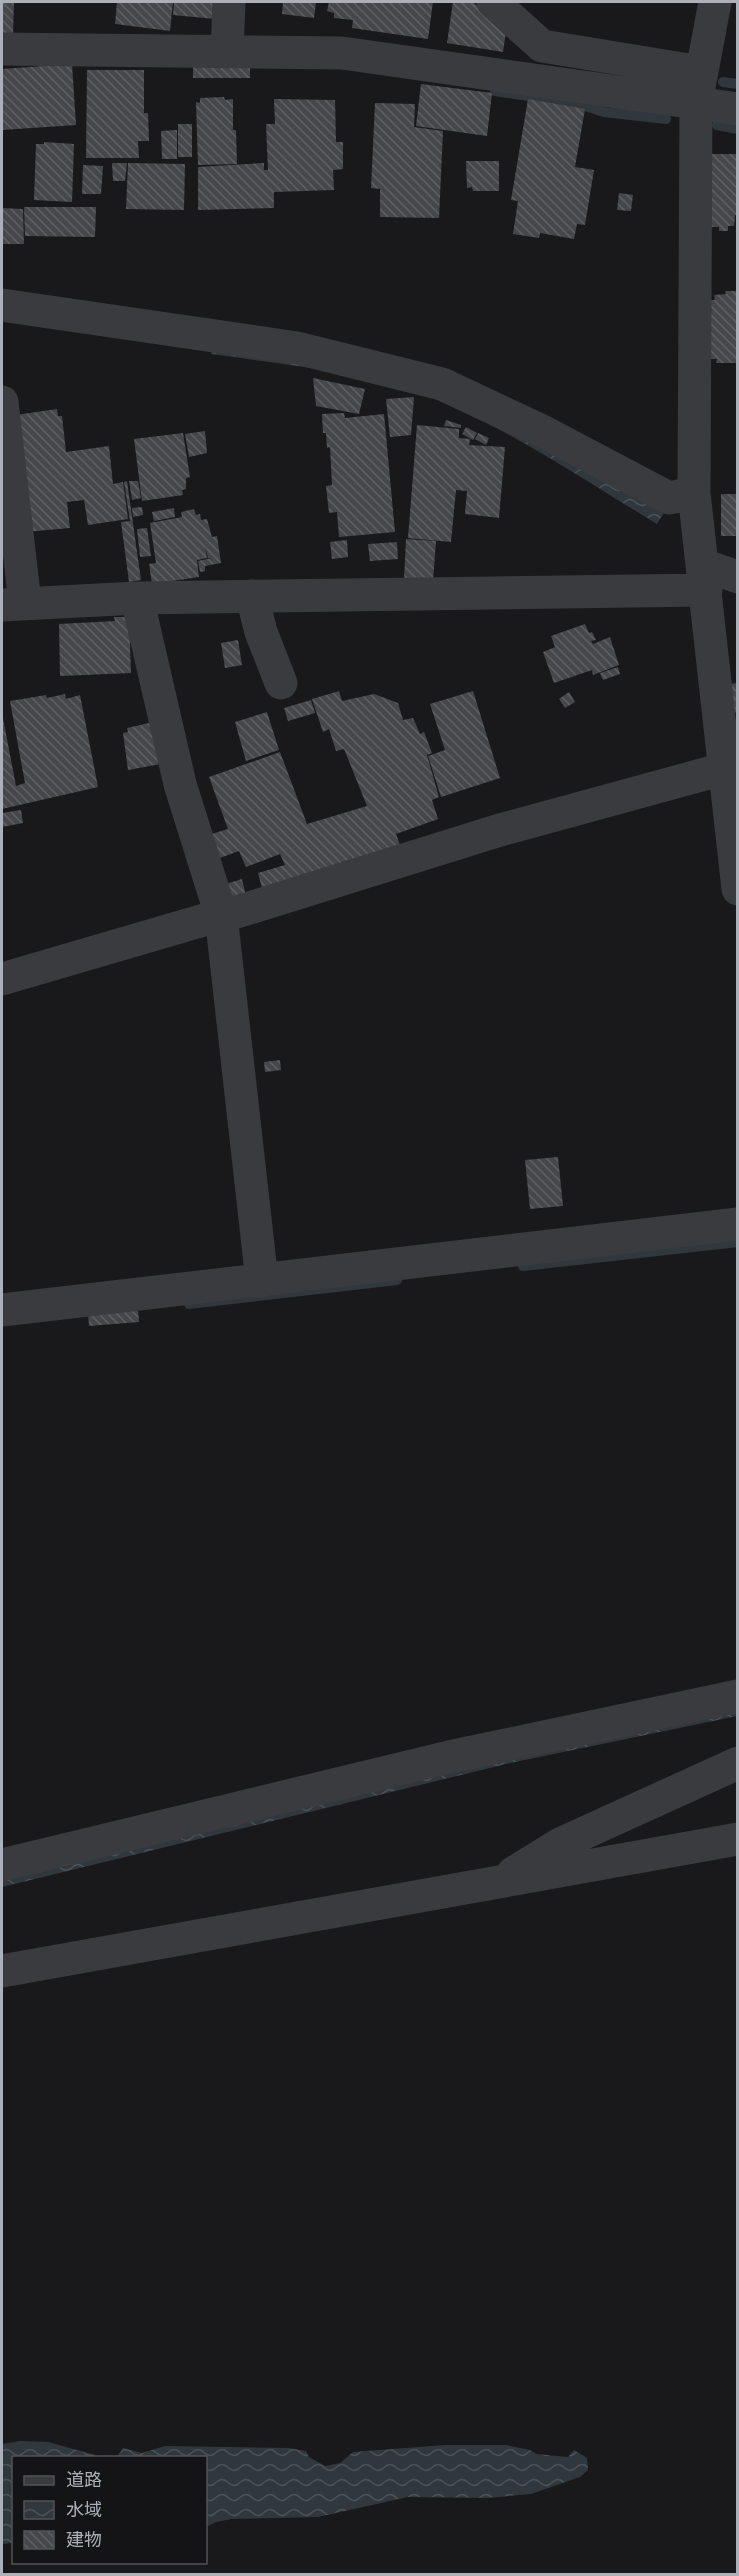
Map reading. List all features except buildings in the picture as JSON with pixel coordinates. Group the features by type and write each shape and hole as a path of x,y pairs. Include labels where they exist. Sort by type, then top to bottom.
{"street":[{"path":"227,52 229,2"},
{"path":"493,2 542,46 699,87 738,109"},
{"path":"715,2 699,87 694,493 731,767 738,889"},
{"path":"2,50 342,53 699,87"},
{"path":"2,305 297,348 442,384 546,433 669,498 694,493"},
{"path":"2,402 13,604 738,577"},
{"path":"252,596 261,632 281,683"},
{"path":"137,598 180,784 221,915 262,1281"},
{"path":"2,979 240,911 500,830 731,767"},
{"path":"2,1310 738,1224"},
{"path":"2,1865 449,1757 738,1696"},
{"path":"499,1882 560,1844 738,1762"},
{"path":"2,1971 738,1839"}],"water":[{"path":"212,345 381,372 667,508 657,524 489,424 405,388 294,365 211,354"},
{"path":"737,1709 737,1716 506,1764 2,1887 2,1879 506,1758"},
{"path":"20,2441 48,2442 98,2456 12,2456 12,2543 2,2544 2,2444"},
{"path":"445,2445 506,2445 530,2450 536,2454 568,2457 574,2450 587,2458 588,2470 580,2477 531,2494 487,2498 408,2497 318,2517 231,2519 207,2526 207,2456 118,2456 123,2448 142,2453 165,2446 289,2448 306,2451 309,2457 325,2466 340,2463 353,2452"}],"waterway":[{"path":"723,82 738,84"},
{"path":"495,91 579,104 604,112 666,119"},
{"path":"717,125 738,129"},
{"path":"523,1266 738,1242"},
{"path":"189,1304 397,1280"}]}
